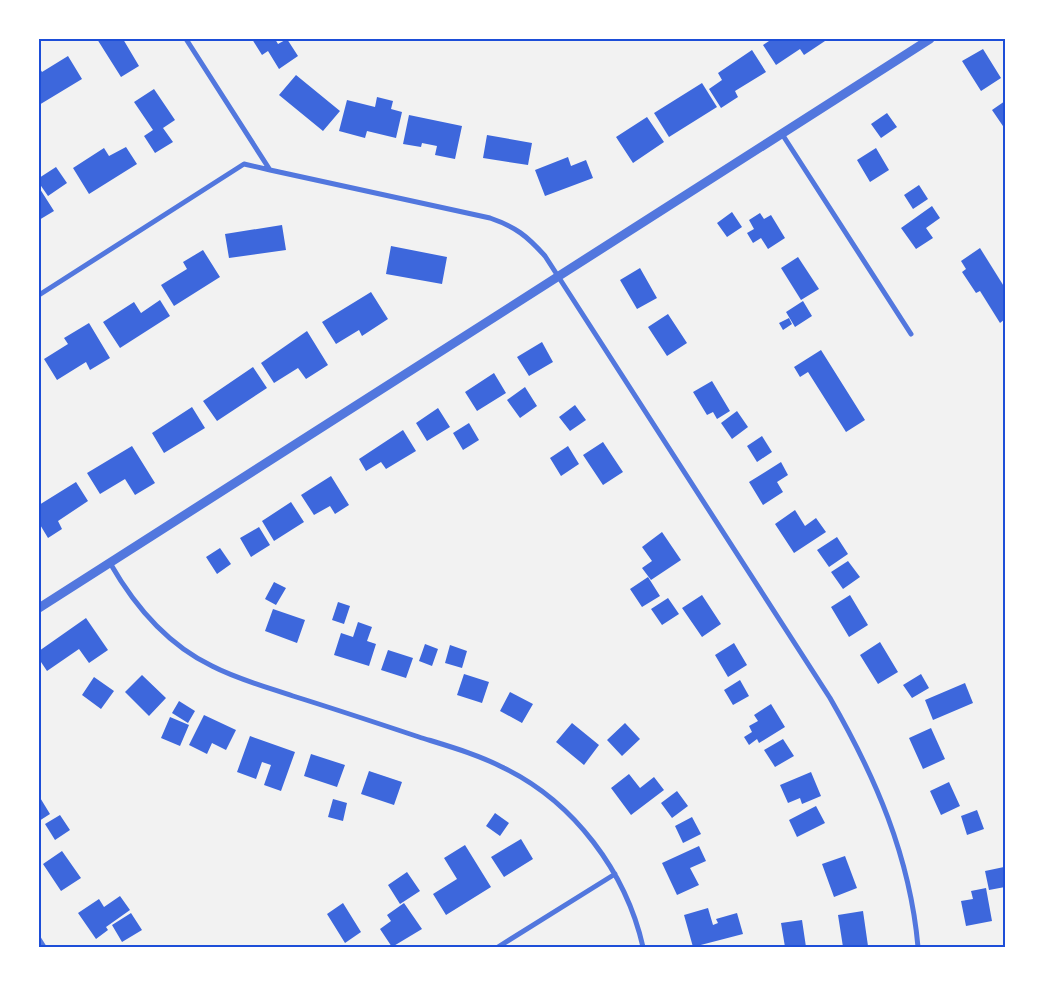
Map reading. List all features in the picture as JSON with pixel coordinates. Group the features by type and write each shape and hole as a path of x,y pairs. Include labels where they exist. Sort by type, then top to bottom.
{"street":[{"path":"186,39 270,170"},
{"path":"39,608 930,39"},
{"path":"782,134 910,334"},
{"path":"39,295 244,164 490,218 512,226 530,239 558,277 830,698 860,751 885,806 904,865 916,924 918,947"},
{"path":"110,563 124,588 148,619 178,644 210,666 466,752 505,768 540,790 571,817 599,848 615,874 638,922 643,947"},
{"path":"498,947 615,874"},
{"path":"39,939 44,947"}],"building":[{"path":"97,39 123,39 139,66 121,77"},
{"path":"252,39 275,39 278,44 287,39 298,56 279,69 268,51 262,55"},
{"path":"772,39 828,39 804,55 800,49 776,65 763,45"},
{"path":"983,49 1001,78 981,91 962,61"},
{"path":"752,50 766,72 735,91 738,97 721,108 709,89 722,80 718,73"},
{"path":"68,56 82,79 39,105 39,67 42,72"},
{"path":"296,75 340,111 323,131 279,95"},
{"path":"702,83 717,107 669,137 654,113"},
{"path":"154,89 175,120 163,128 173,142 155,153 144,136 153,130 134,102"},
{"path":"377,97 393,101 391,109 402,112 396,138 367,131 365,138 339,131 347,100 375,107"},
{"path":"1005,101 1005,129 992,110"},
{"path":"887,113 897,127 881,138 871,124"},
{"path":"409,115 462,126 455,159 435,155 437,146 422,143 421,147 403,144"},
{"path":"647,117 664,142 633,163 616,137"},
{"path":"487,135 532,143 528,165 483,158"},
{"path":"126,147 137,164 89,194 73,168 104,148 109,156"},
{"path":"876,148 889,170 870,182 857,160"},
{"path":"568,157 571,166 586,160 593,178 545,196 535,170"},
{"path":"56,167 67,183 48,196 39,183 39,178"},
{"path":"919,185 928,199 913,209 904,195"},
{"path":"39,190 54,211 39,220"},
{"path":"932,206 940,218 926,228 933,238 916,249 901,228"},
{"path":"732,212 742,227 727,237 717,223"},
{"path":"760,213 764,219 771,215 785,238 768,249 761,238 753,243 747,233 754,229 749,220"},
{"path":"282,225 286,250 229,258 225,234"},
{"path":"391,246 447,257 442,284 386,274"},
{"path":"980,248 1005,288 1005,319 1000,323 980,291 976,293 962,272 966,269 961,261"},
{"path":"203,250 220,277 174,306 161,285 187,269 183,262"},
{"path":"798,257 819,289 801,300 781,268"},
{"path":"640,268 657,298 637,309 620,280"},
{"path":"371,292 388,319 362,336 359,330 336,344 322,322"},
{"path":"160,300 170,316 120,348 103,322 134,302 141,313"},
{"path":"803,301 812,316 795,327 786,312"},
{"path":"668,314 687,343 667,356 648,327"},
{"path":"789,318 792,324 783,330 779,323"},
{"path":"89,323 110,358 90,370 86,362 57,380 44,359 68,344 64,338"},
{"path":"307,331 328,365 306,379 298,368 274,383 261,363"},
{"path":"542,342 553,362 529,376 517,357"},
{"path":"821,350 865,420 846,432 808,372 800,377 794,367"},
{"path":"253,367 267,388 217,421 203,401"},
{"path":"494,373 506,393 477,411 465,392"},
{"path":"712,381 730,411 717,419 713,412 707,415 693,392"},
{"path":"525,387 537,406 520,418 507,400"},
{"path":"575,405 586,420 570,431 559,417"},
{"path":"192,407 205,428 164,453 152,433"},
{"path":"438,408 450,427 427,441 416,423"},
{"path":"737,411 748,427 732,439 721,423"},
{"path":"469,423 479,440 463,450 453,433"},
{"path":"403,430 416,451 386,469 381,462 366,471 359,459"},
{"path":"762,436 772,452 757,462 747,446"},
{"path":"603,442 623,472 603,485 583,455"},
{"path":"132,446 155,483 135,495 125,479 100,494 87,473"},
{"path":"568,446 579,464 561,476 550,458"},
{"path":"781,462 788,475 777,482 783,492 763,505 749,482"},
{"path":"331,476 349,505 335,514 330,506 314,515 301,495"},
{"path":"76,482 88,501 58,521 62,529 48,538 39,523 39,505"},
{"path":"291,502 304,522 274,541 262,521"},
{"path":"795,510 805,526 816,518 826,532 794,553 775,524"},
{"path":"259,527 270,545 251,557 240,538"},
{"path":"662,532 681,560 651,580 642,568 652,561 642,547"},
{"path":"837,537 848,554 829,567 817,550"},
{"path":"220,548 231,564 217,574 206,557"},
{"path":"848,561 860,577 843,589 831,572"},
{"path":"648,577 660,596 642,607 630,589"},
{"path":"274,582 286,588 276,605 265,599"},
{"path":"702,595 721,624 702,637 682,608"},
{"path":"850,595 868,625 849,637 831,607"},
{"path":"668,598 679,614 662,625 651,609"},
{"path":"338,602 350,606 344,624 332,620"},
{"path":"273,609 305,620 297,643 265,631"},
{"path":"86,618 108,650 89,663 79,649 47,671 39,659 39,651"},
{"path":"358,622 372,627 367,641 376,644 369,666 334,655 341,633 353,637"},
{"path":"880,642 898,672 878,684 860,655"},
{"path":"734,643 747,665 728,677 715,655"},
{"path":"425,644 438,649 432,666 419,661"},
{"path":"450,645 467,651 462,668 445,663"},
{"path":"388,650 413,658 406,678 381,670"},
{"path":"464,674 489,682 482,703 457,695"},
{"path":"921,674 929,688 912,698 903,685"},
{"path":"142,675 166,698 149,716 125,692"},
{"path":"94,677 114,691 101,709 82,695"},
{"path":"740,680 749,696 733,705 724,690"},
{"path":"965,683 973,703 933,720 925,700"},
{"path":"510,692 533,704 522,723 500,711"},
{"path":"179,701 195,711 188,723 172,713"},
{"path":"771,704 785,727 759,743 757,739 749,745 744,737 752,732 749,726 758,721 754,715"},
{"path":"204,715 236,730 226,750 212,743 207,754 189,745"},
{"path":"170,717 189,725 180,746 161,738"},
{"path":"572,723 599,745 584,765 556,742"},
{"path":"625,723 640,739 622,756 607,740"},
{"path":"931,728 945,759 923,769 909,738"},
{"path":"250,736 295,752 281,791 264,785 271,765 262,762 256,779 237,772"},
{"path":"783,739 794,756 775,767 764,750"},
{"path":"311,754 345,765 337,787 304,776"},
{"path":"369,771 402,782 394,805 361,794"},
{"path":"811,772 821,796 802,804 800,798 788,803 780,785"},
{"path":"629,774 640,788 654,777 664,790 631,815 611,788"},
{"path":"949,782 960,806 941,815 930,791"},
{"path":"677,791 688,806 672,818 661,803"},
{"path":"39,796 50,814 39,821"},
{"path":"333,799 347,803 343,821 328,817"},
{"path":"816,806 825,823 797,837 789,820"},
{"path":"977,810 984,829 967,835 961,816"},
{"path":"495,813 509,823 500,836 486,826"},
{"path":"60,815 70,830 55,840 45,824"},
{"path":"692,817 701,834 683,843 675,826"},
{"path":"521,839 533,859 504,877 491,857"},
{"path":"465,845 491,887 446,915 433,894 457,879 444,858"},
{"path":"699,846 706,861 690,868 699,885 677,895 662,863"},
{"path":"62,851 81,878 61,891 43,864"},
{"path":"845,856 857,888 834,897 822,864"},
{"path":"1004,867 1005,887 989,890 985,871"},
{"path":"407,872 420,891 400,904 388,885"},
{"path":"986,888 992,921 966,926 961,901 973,899 971,891"},
{"path":"120,896 130,910 106,927 108,930 96,939 78,913 99,899 104,907"},
{"path":"343,903 361,932 345,943 327,914"},
{"path":"404,903 422,929 392,947 380,929 391,921 387,915"},
{"path":"708,908 713,925 718,923 716,919 737,913 743,934 693,947 684,915"},
{"path":"863,911 868,946 843,947 838,915"},
{"path":"131,913 142,930 122,942 112,925"},
{"path":"802,920 806,947 785,947 781,923"}]}
